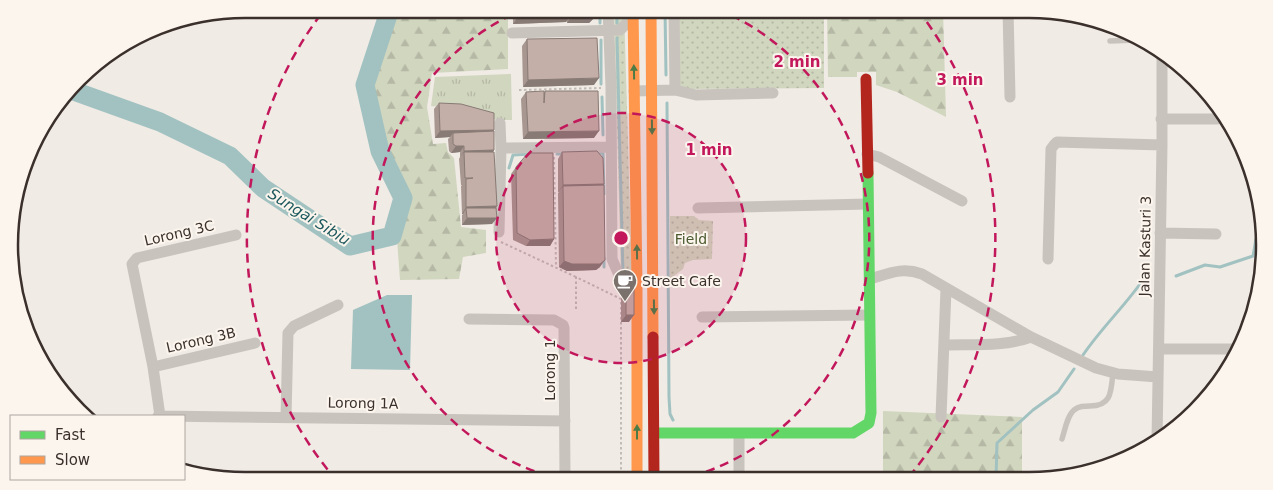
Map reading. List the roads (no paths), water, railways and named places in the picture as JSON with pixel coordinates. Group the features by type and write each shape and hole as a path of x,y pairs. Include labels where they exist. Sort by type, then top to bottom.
{"street":[{"path":"608,18 611,87 612,259 619,275 637,285"},
{"path":"512,33 620,30 625,26 629,18"},
{"path":"633,18 637,285 637,472"},
{"path":"651,18 654,472"},
{"path":"674,18 675,90"},
{"path":"1008,18 1010,97"},
{"name":"Jalan Kasturi 3","path":"1157,432 1162,62"},
{"path":"655,433 853,433 869,423 871,413 870,279 866,79"},
{"path":"634,91 675,90 696,95 773,93"},
{"path":"1161,119 1216,118"},
{"path":"499,237 500,123"},
{"path":"1048,259 1051,149 1054,145 1058,142 1162,144"},
{"path":"501,148 610,146"},
{"path":"867,154 878,157 962,201"},
{"path":"698,208 868,204"},
{"path":"1160,233 1216,234"},
{"name":"Lorong 3C","path":"153,367 132,264 136,258 236,235"},
{"path":"870,279 897,271 911,270 922,274 1031,337 1096,368 1140,377 1158,377"},
{"path":"941,416 946,289"},
{"path":"286,417 288,333 294,326 338,305"},
{"path":"702,317 869,316"},
{"name":"Lorong 1","path":"469,319 554,320 564,328 565,472"},
{"path":"944,345 1004,344 1020,342 1031,337"},
{"name":"Lorong 3B","path":"153,367 254,344"},
{"path":"1159,349 1230,349"},
{"path":"153,367 159,415"},
{"name":"Lorong 1A","path":"185,416 565,421"},
{"path":"739,434 739,472"}],"lane":[{"path":"1110,41 1127,40"},
{"path":"1062,439 1074,410 1083,406 1102,405 1106,401 1111,391 1113,372"}],"water":[{"path":"387,295 412,295 410,370 351,369 353,310"}],"waterway":[{"name":"Sungai Sibiu","path":"77,92 160,122 230,156 263,188 350,246 392,236 403,198 380,151 365,85 387,18"},
{"path":"600,18 600,23"},
{"path":"617,18 617,23"},
{"path":"665,18 666,75"},
{"path":"617,38 623,274"},
{"path":"601,40 601,84"},
{"path":"602,97 603,135"},
{"path":"667,103 669,397 670,414 673,420"},
{"path":"596,153 603,153 604,194"},
{"path":"509,168 513,155 531,154"},
{"path":"557,154 564,154"},
{"path":"1176,276 1205,265 1220,267 1253,256 1256,241"},
{"path":"604,258 604,267"},
{"path":"1083,355 1145,277"},
{"path":"996,472 997,443 1033,410 1058,392 1074,369"}],"place":[{"name":"Street Cafe","path":"625,302"}],"park label":[{"name":"Field","path":"691,239"}]}
